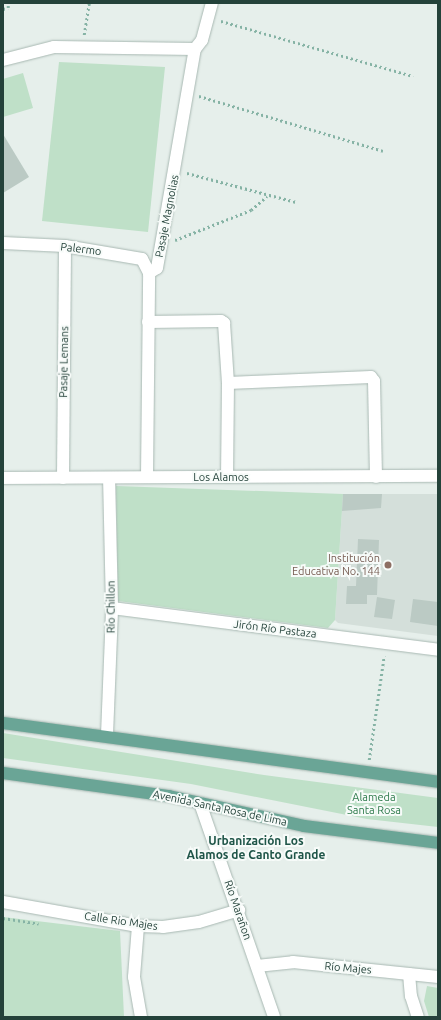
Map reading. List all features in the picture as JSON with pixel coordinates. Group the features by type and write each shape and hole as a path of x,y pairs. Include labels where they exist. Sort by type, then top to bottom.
{"main road":[{"path":"3,723 107,735 438,782"},
{"name":"Avenida Santa Rosa de Lima","path":"3,772 112,787 200,803 304,826 438,843"}],"street":[{"name":"Pasaje Magnolias","path":"149,273 157,268 195,49 202,40 212,3"},
{"path":"3,60 54,47 195,49"},
{"name":"Palermo","path":"3,243 65,246 142,259 149,273"},
{"name":"Pasaje Lemans","path":"63,478 65,246"},
{"path":"147,478 149,273"},
{"path":"148,322 221,321 226,327 228,383 227,477"},
{"path":"228,383 371,377 374,380 376,477"},
{"name":"Los Alamos","path":"3,478 438,476"},
{"name":"Río Chillon","path":"107,735 112,608 109,478"},
{"name":"Jirón Río Pastaza","path":"112,608 438,650"},
{"name":"Río Marañon","path":"200,803 239,910 274,1017"},
{"name":"Calle Rio Majes","path":"3,902 138,926 163,927 199,922 239,910"},
{"path":"138,926 134,977 141,1017"},
{"name":"Río Majes","path":"257,966 293,962 438,977"},
{"path":"409,974 411,996 418,1017"}],"path":[{"path":"3,9 8,8 8,3"},
{"path":"83,39 89,3"},
{"path":"208,18 413,76"},
{"path":"188,93 383,151"},
{"path":"175,170 268,196 296,202"},
{"path":"161,246 251,210 268,196"},
{"path":"367,772 386,643"}],"shaded area":[{"name":"Institución Educativa No. 144","path":"343,494 438,494 438,636 338,623 335,620"}],"green space":[{"path":"59,62 165,67 148,232 42,221"},
{"path":"23,73 33,108 3,117 3,79"},
{"path":"116,486 343,494 335,620 328,628 118,601"},
{"name":"Alameda Santa Rosa","path":"3,733 264,775 438,798 438,827 367,819 191,784 3,758"},
{"path":"3,917 120,931 124,1017 3,1017"},
{"path":"427,986 438,988 438,1017 429,1017 424,1001"}],"building":[{"path":"3,134 29,177 3,193"},
{"path":"343,494 382,494 381,508 342,511"},
{"path":"358,539 379,540 377,595 367,595 367,604 346,604 347,586 356,586"},
{"path":"377,597 395,600 392,619 374,617"},
{"path":"413,599 438,602 438,626 410,622"}],"place":[{"name":"Institución Educativa No. 144","path":"388,565"}],"district":[{"name":"Urbanización Los Alamos de Canto Grande","path":"256,848"}]}
